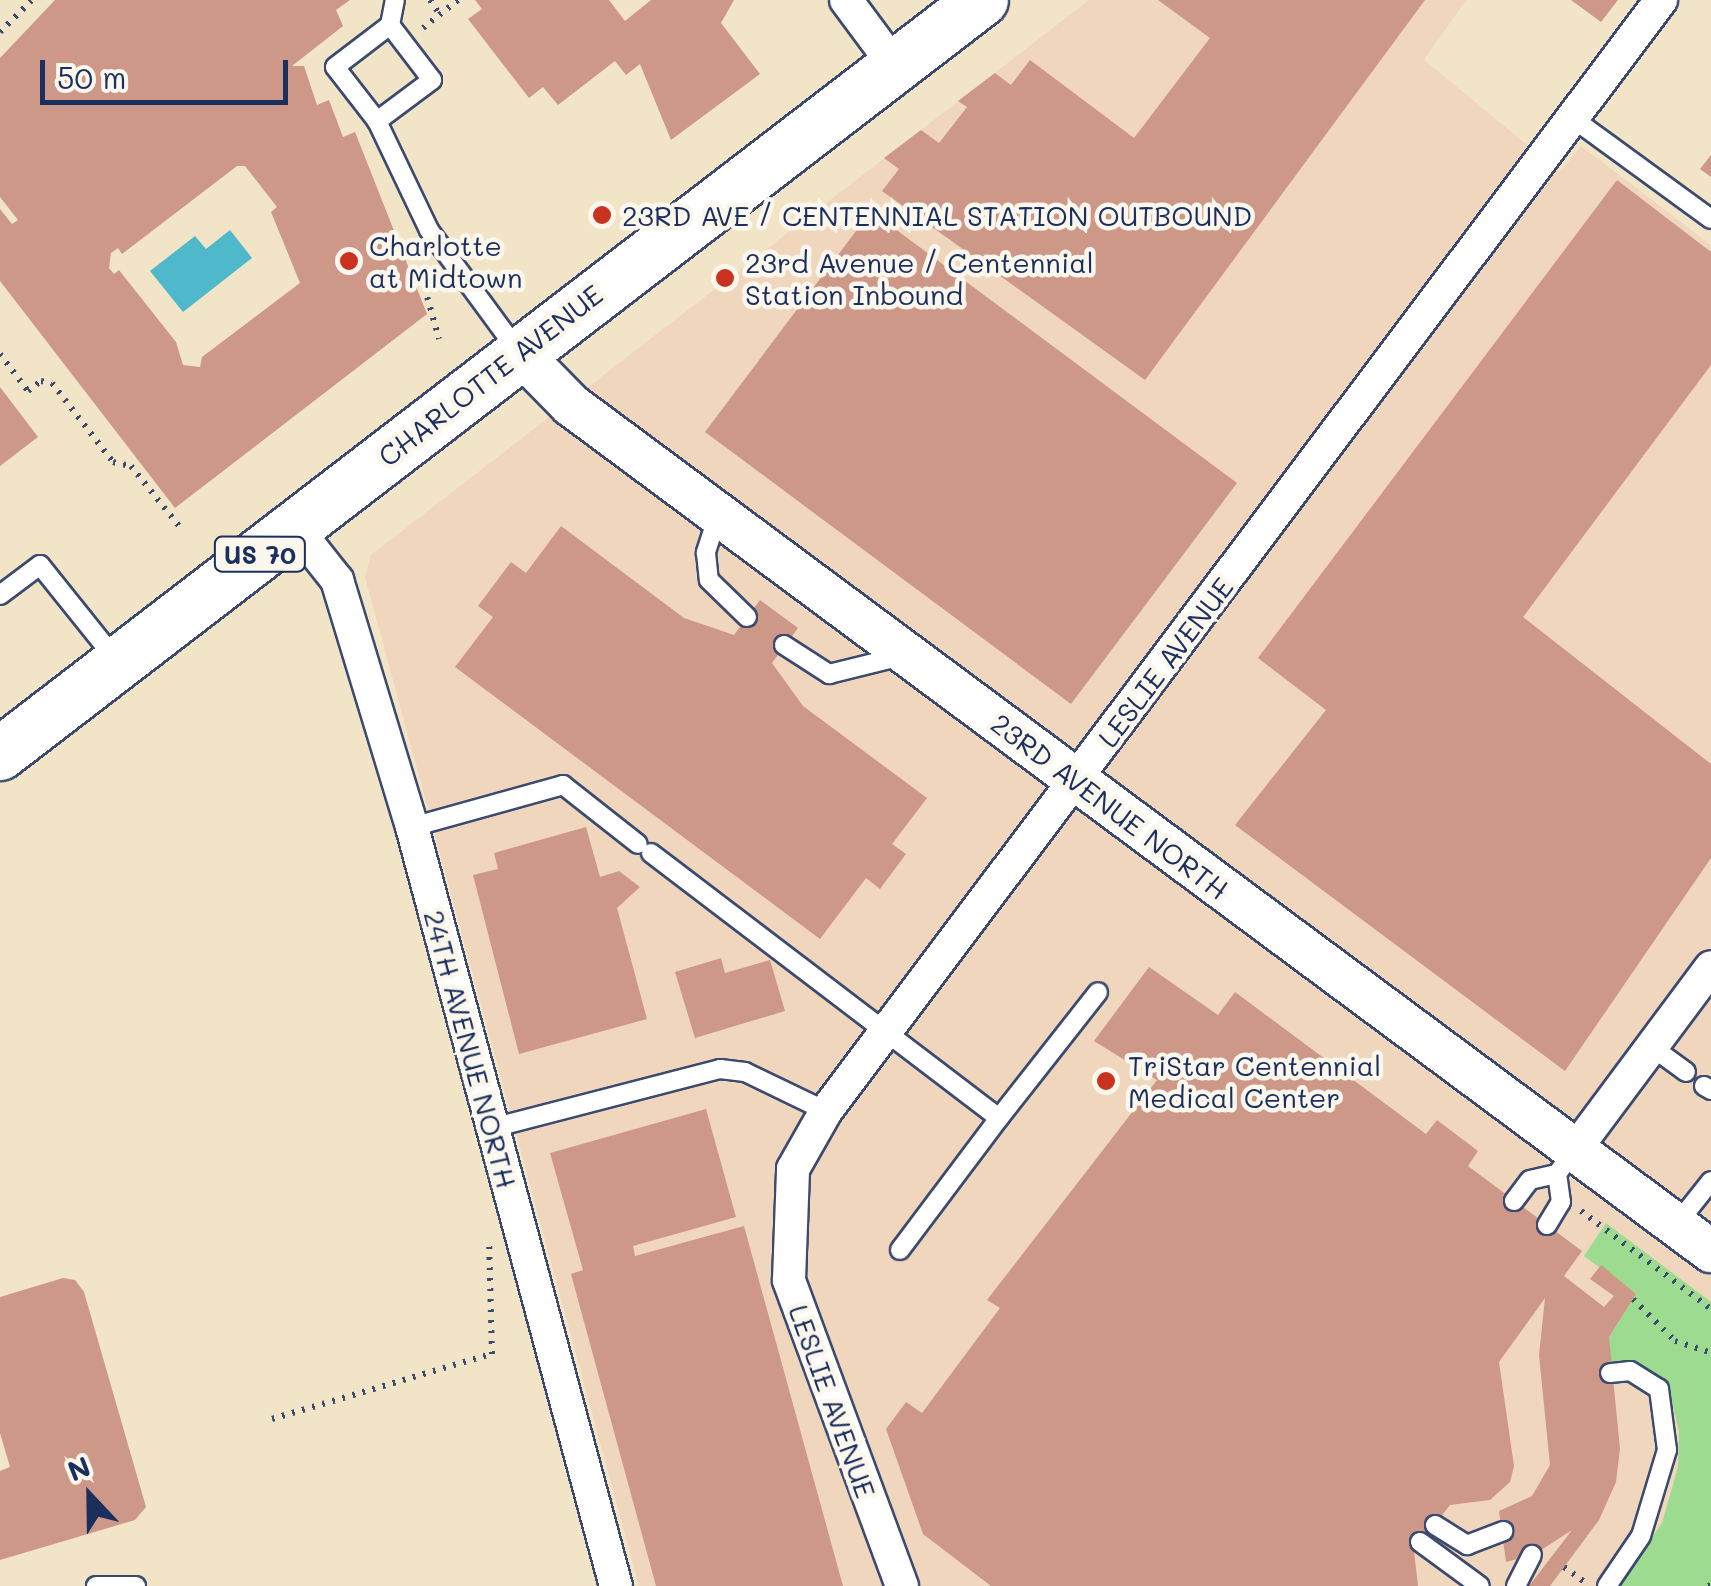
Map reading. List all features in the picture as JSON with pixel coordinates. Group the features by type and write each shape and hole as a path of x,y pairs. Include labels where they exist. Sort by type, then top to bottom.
{"main road":[{"name":"CHARLOTTE AVENUE","path":"0,754 518,351 982,0"}],"street":[{"path":"846,0 896,66"},
{"name":"LESLIE AVENUE","path":"902,1586 789,1280 792,1168 826,1111 1661,0"},
{"name":"23RD AVENUE NORTH","path":"518,351 572,405 1076,780 1566,1162 1676,1225 1711,1251"},
{"name":"24TH AVENUE NORTH","path":"295,527 337,580 412,827 616,1586"},
{"path":"1566,1162 1711,967"}],"lane":[{"path":"395,0 390,25 336,67 377,121 429,230 518,351"},
{"path":"377,121 432,80 390,25"},
{"path":"1571,117 1711,219"},
{"path":"718,514 706,553 709,580 747,617"},
{"path":"0,596 40,565 118,662"},
{"path":"784,645 828,674 907,655"},
{"path":"412,827 563,785 890,1030 999,1118"},
{"path":"900,1250 1098,992"},
{"path":"1652,1047 1686,1072"},
{"path":"492,1128 720,1069 744,1072 826,1111"},
{"path":"1514,1201 1530,1180 1566,1162"},
{"path":"1547,1225 1561,1202 1566,1162"},
{"path":"1676,1225 1711,1181"},
{"path":"1606,1586 1641,1536 1668,1450 1659,1389 1630,1371 1610,1373"},
{"path":"1434,1526 1466,1546 1503,1531"},
{"path":"1420,1542 1480,1586"},
{"path":"1516,1586 1532,1556"},
{"path":"96,1586 136,1586"}],"path":[{"path":"0,32 32,0"},
{"path":"430,0 440,14"},
{"path":"414,35 458,0"},
{"path":"0,354 28,392 52,383 113,462 131,466 183,532"},
{"path":"1580,1211 1711,1309"},
{"path":"272,1419 492,1354 485,1266 496,1234"},
{"path":"1633,1298 1675,1342 1711,1353"},
{"path":"1564,1567 1590,1586"}],"shaded area":[{"name":"TriStar Centennial Medical Center","path":"1089,0 1466,0 1424,60 1560,172 1581,146 1711,245 1711,1586 639,1586 365,577 371,555"}],"green space":[{"path":"1606,1223 1711,1302 1711,1586 1618,1586 1662,1523 1678,1467 1679,1431 1669,1390 1658,1375 1639,1363 1609,1365 1609,1337 1636,1294 1584,1256"}],"water":[{"path":"230,230 252,258 183,312 150,271 195,236 206,249"}],"building":[{"name":"Charlotte at Midtown","path":"55,0 350,0 336,10 343,26 292,66 304,66 317,105 329,100 343,137 355,132 427,314 175,508 0,281 0,209 12,224 18,220 0,197 0,58","holes":["237,166 245,166 277,207 271,212 300,283 202,357 200,367 183,365 176,342 119,270 114,274 109,268 111,253 118,248 122,254"]},
{"path":"475,0 609,0 625,21 651,0 734,0 721,23 760,74 671,140 640,64 626,75 615,61 558,105 543,87 529,98 468,19 482,9"},
{"path":"1158,0 1425,0 1145,380 882,191 899,169 884,158 921,130 939,143 967,107 958,101 995,73 1011,85 1030,60 1134,138 1210,38"},
{"path":"1571,0 1618,0 1601,22"},
{"path":"1711,155 1711,177 1700,169"},
{"path":"1617,180 1711,252 1711,365 1523,617 1711,764 1711,858 1565,1071 1235,825 1326,710 1258,658"},
{"path":"871,211 1237,483 1071,704 705,432"},
{"path":"0,387 38,437 0,466"},
{"path":"561,526 684,618 734,635 760,600 798,628 772,663 803,706 927,798 892,844 906,854 880,889 866,878 820,939 455,667 493,617 478,606 511,562 526,573"},
{"path":"586,827 600,877 619,871 640,887 617,908 647,1019 519,1054 473,875 498,869 494,853"},
{"path":"721,958 725,973 770,960 785,1011 695,1038 675,972"},
{"name":"TriStar Centennial Medical Center","path":"1149,967 1218,1015 1235,992 1426,1134 1437,1120 1478,1151 1468,1166 1582,1251 1564,1276 1604,1307 1614,1296 1590,1279 1601,1265 1636,1294 1609,1337 1620,1449 1616,1482 1599,1520 1550,1586 1529,1586 1572,1530 1535,1554 1506,1562 1499,1511 1532,1496 1550,1465 1539,1355 1545,1298 1499,1362 1514,1466 1510,1482 1490,1500 1450,1505 1414,1551 1418,1586 991,1586 923,1534 886,1429 906,1402 922,1413 1000,1308 987,1300 1157,1080 1094,1041"},
{"path":"706,1109 736,1217 633,1246 635,1256 744,1226 843,1586 656,1586 571,1274 583,1270 550,1153"},
{"path":"63,1278 75,1280 84,1292 146,1507 135,1520 0,1560 0,1471 10,1467 0,1433 0,1297"}],"place":[{"name":"23RD AVE / CENTENNIAL STATION OUTBOUND","path":"602,215"},
{"name":"Charlotte at Midtown","path":"349,261"},
{"name":"23rd Avenue / Centennial Station Inbound","path":"725,278"},
{"name":"TriStar Centennial Medical Center","path":"1106,1081"}]}
